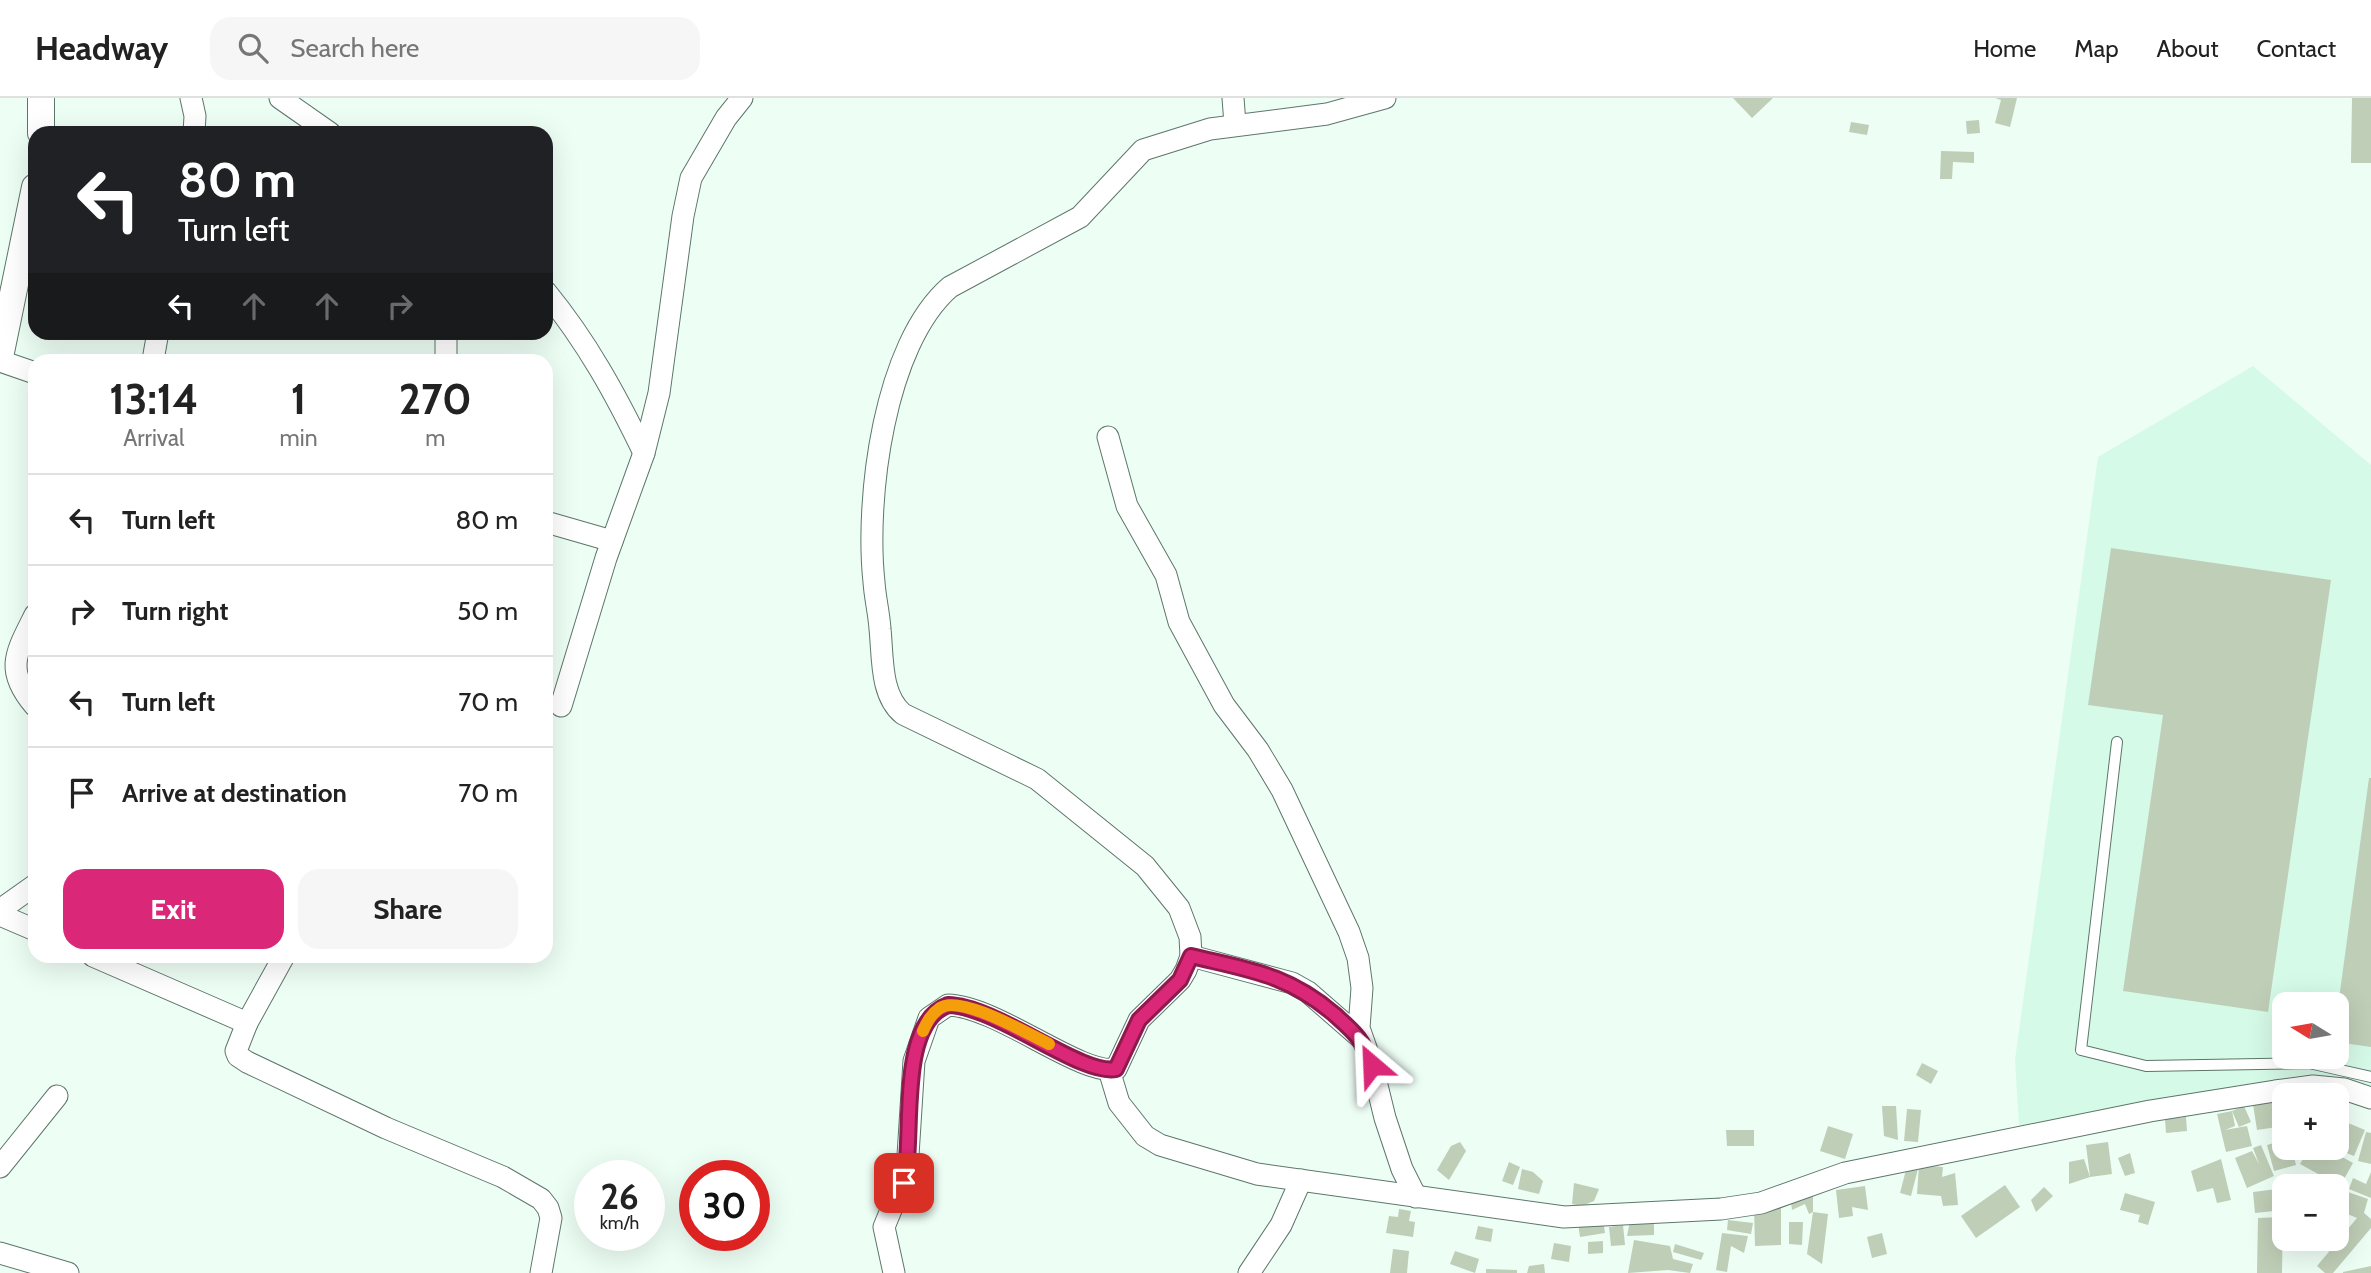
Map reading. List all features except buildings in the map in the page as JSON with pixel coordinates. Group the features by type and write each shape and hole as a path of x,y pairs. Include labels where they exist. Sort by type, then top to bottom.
{"street":[{"path":"41,98 41,126"},
{"path":"191,98 194,126"},
{"path":"280,98 320,126"},
{"path":"561,706 612,541 644,453 659,393 683,216 691,178 726,118 742,98"},
{"path":"1233,98 1235,124"},
{"path":"894,1273 886,1244 885,1218 899,1196 907,1171 911,1082 919,1041 929,1018 948,1005 970,1008 1089,1065 1109,1070 1120,1064 1139,1020 1180,980 1191,956 1190,937 1180,908 1144,866 1037,779 902,714 889,698 873,580 873,535 884,423 895,374 918,325 936,299 950,287 1080,217 1143,150 1235,124 1327,114 1385,98"},
{"path":"28,221 0,359 28,370"},
{"path":"553,301 576,330 613,389 644,453"},
{"path":"1108,437 1127,506 1166,575 1179,622 1219,696 1258,750 1282,790 1349,932 1358,958 1362,988 1358,1014 1362,1039 1389,1131 1416,1197"},
{"path":"553,524 612,541"},
{"path":"28,629 17,651 15,671 28,696"},
{"path":"28,890 0,912 28,926"},
{"path":"1191,956 1292,983 1308,992 1362,1039"},
{"path":"109,963 247,1023"},
{"path":"280,963 247,1023 236,1053 247,1062 386,1128 503,1177 541,1199 548,1208 551,1219 541,1273"},
{"path":"1109,1070 1119,1103 1152,1141 1257,1174 1564,1217 1720,1209 1761,1203 1845,1173 2150,1111 2313,1086 2344,1089 2371,1098"},
{"path":"0,1167 57,1096"},
{"path":"1249,1273 1281,1225 1301,1180"},
{"path":"0,1253 68,1273"}],"lane":[{"path":"2116,742 2081,1050 2146,1066 2309,1063 2371,1077"}],"shaded area":[{"path":"2253,366 2371,465 2371,1088 2350,1079 2304,1075 2019,1126 2015,1060 2098,457"}],"slow traffic":[{"path":"923,1031 929,1018 940,1008 959,1005 992,1017 1049,1044"}],"route":[{"path":"904,1183 914,1061 929,1018 948,1005 970,1008 992,1017 1089,1065 1116,1069 1139,1020 1180,980 1191,956 1279,978 1308,992 1362,1039 1372,1065"}]}
